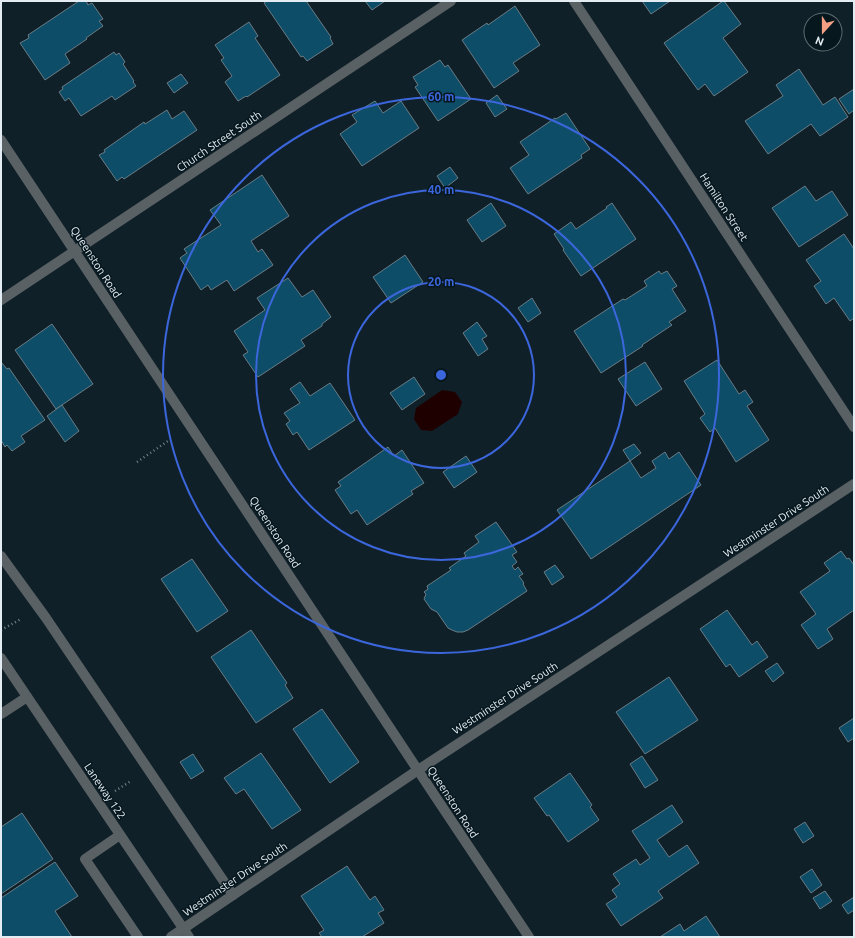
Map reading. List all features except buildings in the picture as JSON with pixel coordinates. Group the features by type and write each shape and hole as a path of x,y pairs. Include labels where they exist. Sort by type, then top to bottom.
{"street":[{"name":"Church Street South","path":"1,300 451,1"},
{"name":"Hamilton Street","path":"574,1 854,427"},
{"name":"Queenston Road","path":"1,140 528,937"},
{"name":"Westminster Drive South","path":"171,937 186,933 233,895 418,770 854,484"},
{"path":"1,556 46,618 233,895"},
{"name":"Laneway 122","path":"1,658 186,933"},
{"path":"1,714 27,697"},
{"path":"120,835 85,859 138,937"}],"path":[{"path":"138,462 168,441"},
{"path":"98,802 148,770"}],"shaded area":[{"path":"442,390 455,392 462,402 458,414 432,431 421,430 414,419 416,408"}]}
